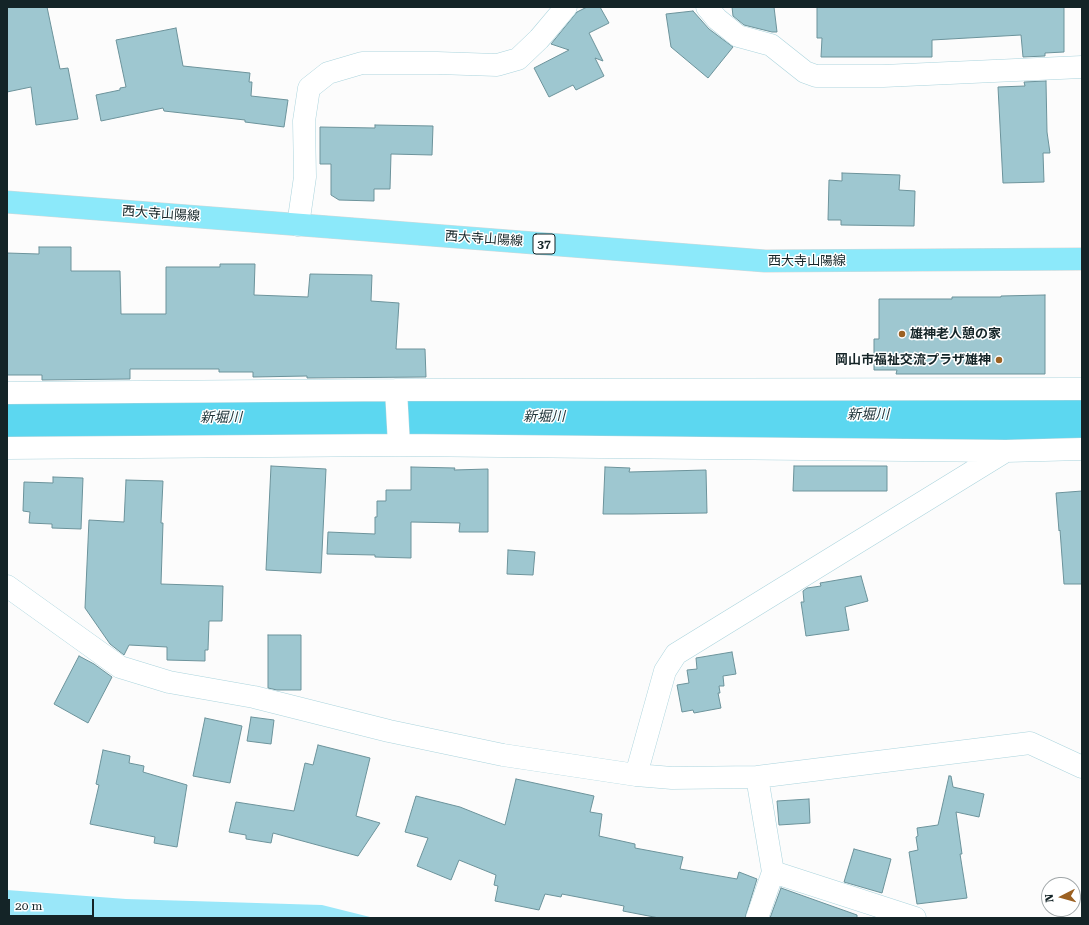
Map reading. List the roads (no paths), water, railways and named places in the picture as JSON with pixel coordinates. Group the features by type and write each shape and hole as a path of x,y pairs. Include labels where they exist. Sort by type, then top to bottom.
{"main road":[{"name":"西大寺山陽線","path":"7,202 765,261 1082,258"}],"street":[{"path":"298,225 305,177 304,121 309,88 328,73 362,63 497,65 518,59 539,39 566,7"},
{"path":"707,7 717,19 738,36 771,45 805,72 816,76 883,76 1082,67"},
{"path":"7,393 396,395 1082,389"},
{"path":"396,395 398,439"},
{"path":"7,448 398,439 1006,451 1082,449"},
{"path":"636,775 665,671 676,654 1006,451"},
{"path":"7,586 120,667 169,682 254,697 388,731 502,755 636,775 672,778 757,778 1030,743 1082,767"},
{"path":"757,778 773,872 758,918"},
{"path":"773,872 915,918"}],"waterway":[{"name":"新堀川","path":"7,419 1082,414"}],"place":[{"name":"雄神老人憩の家","path":"902,334"},
{"name":"岡山市福祉交流プラザ雄神","path":"999,360"}]}
